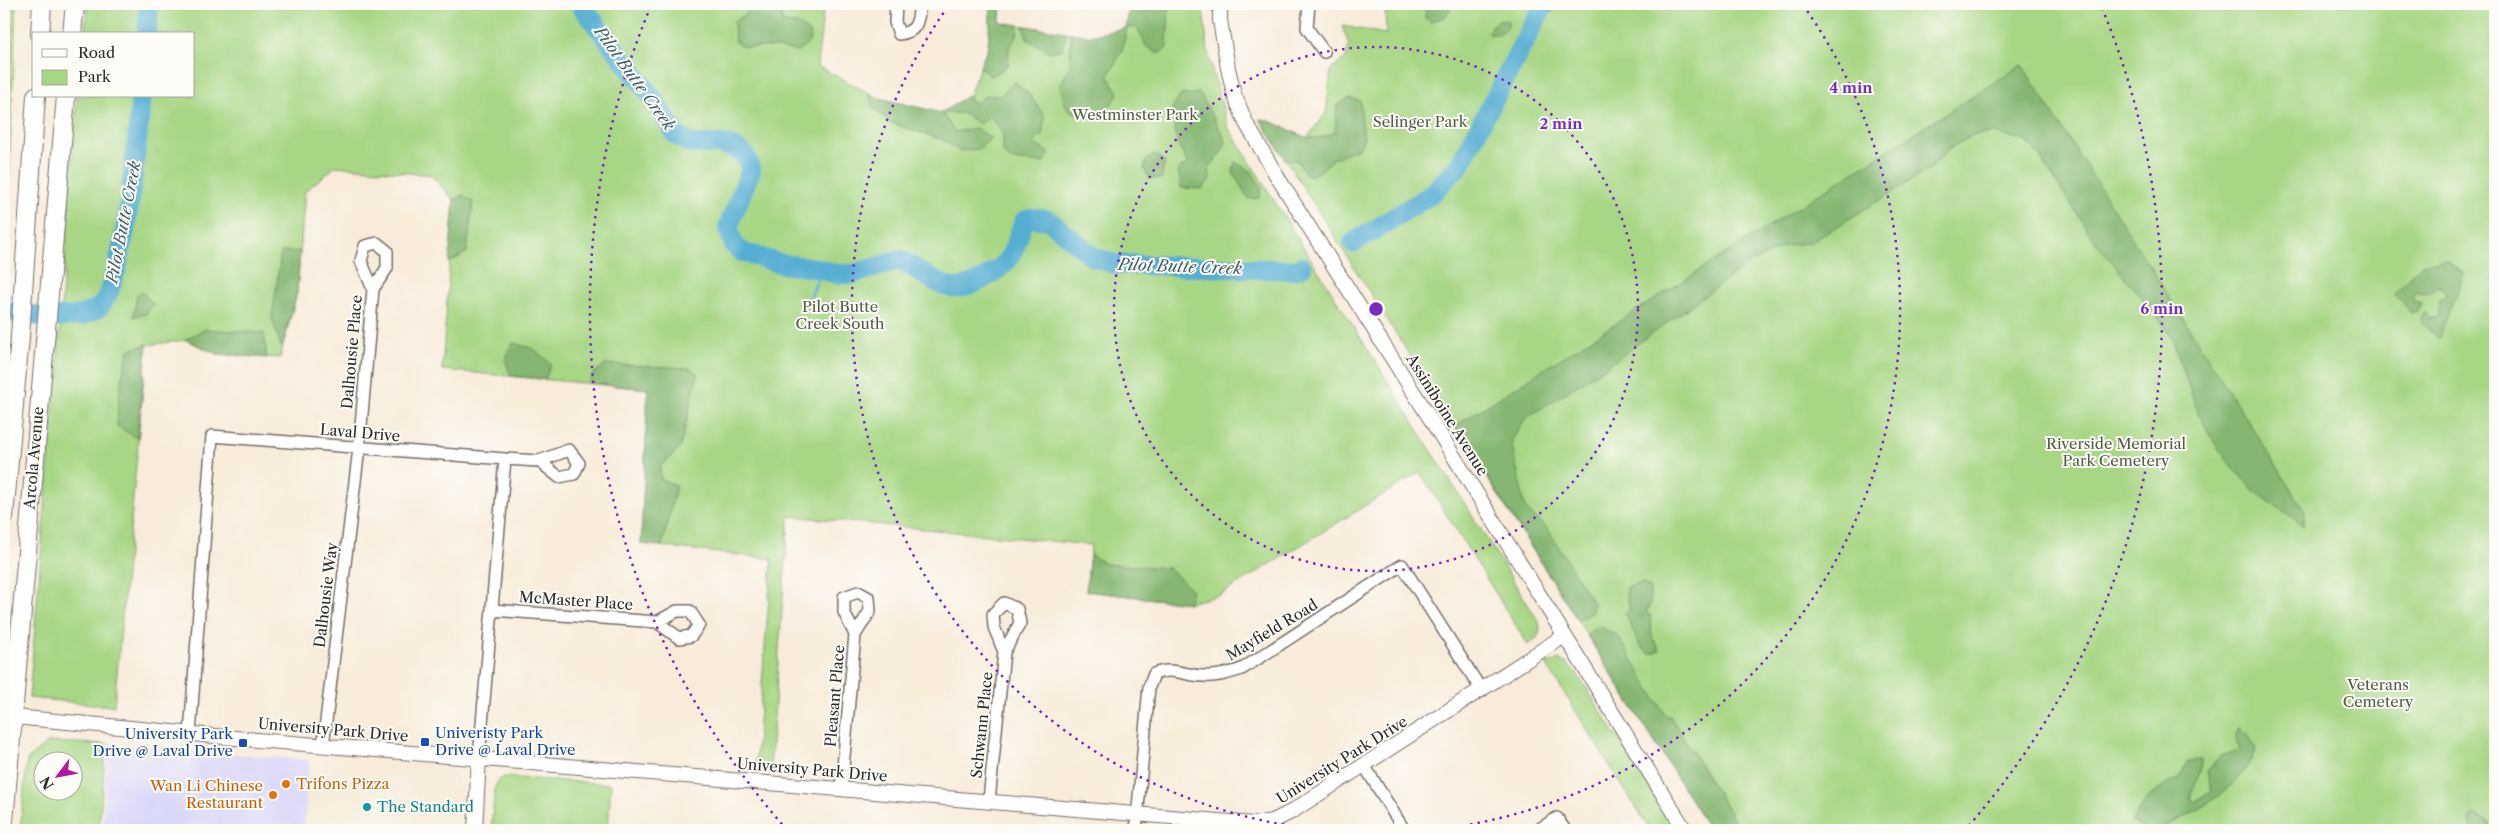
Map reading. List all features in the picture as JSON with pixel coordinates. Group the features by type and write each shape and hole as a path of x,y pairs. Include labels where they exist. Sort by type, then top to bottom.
{"main road":[{"path":"40,32 42,4"},
{"path":"72,32 74,4"},
{"name":"Arcola Avenue","path":"4,517 20,337 36,98"},
{"name":"Arcola Avenue","path":"4,820 9,717 66,98"}],"street":[{"path":"896,4 895,22 899,34 910,33 917,25 920,4"},
{"name":"Assiniboine Avenue","path":"1220,4 1220,20 1228,68 1234,94 1246,123 1278,178 1438,431 1685,830"},
{"path":"1309,4 1307,28 1324,52"},
{"name":"Dalhousie Place","path":"359,448 373,288"},
{"name":"Laval Drive","path":"190,734 212,436 539,462"},
{"name":"Dalhousie Way","path":"322,746 359,448"},
{"path":"475,830 479,758 505,459"},
{"name":"Mayfield Road","path":"1136,830 1150,687 1154,674 1164,669 1202,676 1223,675 1242,669 1402,565 1482,691"},
{"name":"McMaster Place","path":"492,610 657,622"},
{"name":"Pleasant Place","path":"841,789 855,635"},
{"name":"University Park Drive","path":"9,717 322,746 1254,824 1272,821 1291,812 1482,691 1564,636"},
{"name":"Schwann Place","path":"989,802 1004,652"},
{"path":"1364,765 1404,830"},
{"path":"1538,830 1557,818 1565,830"}],"shaded area":[{"path":"108,744 309,760 304,830 102,830"}],"green space":[{"path":"4,4 16,4 4,327"},
{"name":"Pilot Butte Creek South","path":"88,4 709,4 796,10 798,4 824,4 817,66 879,98 941,113 969,95 988,47 991,4 1001,4 1000,22 1089,36 1126,28 1130,4 1202,4 1209,58 1228,127 1539,622 1540,630 1538,635 1528,645 1420,472 1220,595 1188,603 1086,591 1091,545 789,516 770,771 755,770 772,559 641,544 648,389 442,370 454,200 431,175 336,166 305,191 297,293 280,358 217,354 186,340 147,345 114,706 29,698 77,98 195,98 195,32 84,32"},
{"path":"991,4 1001,4 999,22 1017,25 1018,32 1009,49 1008,65 991,77 980,67 988,47"},
{"path":"1130,4 1169,4 1167,48 1158,54 1146,46 1137,27 1127,28 1122,51 1108,76 1118,93 1114,101 1109,107 1097,114 1082,115 1067,109 1060,87 1070,65 1071,33 1089,36 1126,28"},
{"name":"Riverside Memorial Park Cemetery","path":"1385,4 2495,4 2495,830 1710,830 1260,119 1268,120 1307,138 1326,113 1331,69 1346,58 1349,45 1342,26 1386,34"},
{"path":"1426,4 1454,4 1445,17 1431,22 1425,18"},
{"path":"754,7 779,9 783,23 797,24 811,33 809,42 798,52 778,47 744,47 735,42 734,22"},
{"path":"1499,20 1508,21 1508,27 1499,35 1489,34 1491,26"},
{"path":"1023,26 1066,32 1062,49 1050,52 1028,40"},
{"path":"2022,65 2305,511 2303,525 2253,490 2218,449 2198,413 2172,338 2157,316 2096,243 2040,157 2026,141 1995,133 1973,135 1952,147 1931,168 1812,242 1785,246 1751,262 1606,367 1526,418 1512,440 1525,508 1547,528 1593,603 1592,612 1578,620 1455,426"},
{"path":"1015,82 1029,94 1045,117 1042,135 1034,143 1050,154 1043,163 1010,160 1003,152 1003,134 990,116 980,124 962,113 942,113 955,132 976,128 991,138 979,149 959,151 943,140 891,123 873,108 869,93 879,98 941,113 969,95 969,101 977,103 986,95 1000,96"},
{"path":"1200,93 1226,141 1222,151 1209,169 1210,179 1202,189 1181,188 1178,169 1188,164 1177,142 1172,109 1181,95"},
{"path":"1349,98 1360,101 1364,138 1359,148 1332,159 1322,170 1311,176 1305,173 1298,161 1285,159 1260,119 1305,137 1324,137 1335,132 1337,105"},
{"path":"1156,154 1165,162 1161,179 1149,178 1144,168 1147,159"},
{"path":"1235,162 1251,171 1262,188 1259,198 1249,199 1233,173"},
{"path":"463,195 473,202 467,252 449,263 454,200"},
{"path":"300,251 297,293 281,347 272,318 281,252"},
{"path":"2446,260 2464,274 2438,339 2420,322 2422,315 2427,312 2429,319 2439,317 2439,300 2447,294 2440,286 2429,293 2416,291 2412,300 2421,303 2417,311 2411,313 2394,294 2422,264"},
{"path":"142,292 154,304 146,314 133,317 137,295"},
{"path":"205,329 264,333 267,358 217,354 186,339"},
{"path":"513,343 534,349 551,364 545,379 511,376 505,359"},
{"path":"147,344 137,438 117,426 119,397 129,350"},
{"path":"606,364 689,368 698,374 680,448 660,467 661,479 676,486 662,546 641,544 648,389 589,383 593,374"},
{"path":"1090,554 1105,564 1169,568 1192,590 1188,603 1086,591"},
{"path":"1642,583 1650,588 1650,605 1646,612 1650,615 1652,637 1660,650 1650,654 1640,646 1625,613 1630,609 1626,594 1627,587"},
{"path":"1599,626 1618,636 1666,716 1670,716 1741,830 1710,830 1587,634"},
{"path":"1558,660 1566,663 1578,675 1676,830 1650,830 1546,664"},
{"path":"2238,728 2247,732 2256,749 2250,762 2233,784 2211,802 2165,827 2153,830 2146,829 2131,822 2140,807 2151,795 2163,786 2179,779 2188,761 2201,760 2200,770 2190,798 2193,802 2212,792 2207,771 2221,756 2240,750 2236,736"},
{"path":"48,742 106,744 99,830 20,830 27,760 32,756 32,802 82,802 82,752 36,752"},
{"path":"504,777 611,784 608,830 491,830 495,786"},
{"path":"2473,814 2487,821 2492,830 2471,830 2469,820"}],"waterway":[{"name":"Pilot Butte Creek","path":"147,32 149,4"},
{"name":"Pilot Butte Creek","path":"580,4 655,101 676,135 691,144 719,144 734,147 746,156 751,170 728,227 734,245 742,252 782,264 816,268 837,274 853,274 900,260 938,283 952,288 959,288 982,280 1002,266 1012,252 1024,221 1032,218 1049,220 1093,257 1114,264 1294,270 1302,267"},
{"name":"Pilot Butte Creek","path":"1353,243 1429,196 1459,166 1540,12 1547,4"},
{"name":"Pilot Butte Creek","path":"4,312 52,317 77,316 98,308 107,295 116,273 123,243 137,142 141,98"},
{"path":"811,296 819,276 831,272"},
{"path":"82,325 84,314"}],"place":[{"name":"Univeristy Park Drive @ Laval Drive","path":"425,742"},
{"name":"University Park Drive @ Laval Drive","path":"243,743"},
{"name":"Trifons Pizza","path":"286,784"},
{"name":"Wan Li Chinese Restaurant","path":"273,795"},
{"name":"The Standard","path":"367,807"}],"park label":[{"name":"Westminster Park","path":"1135,115"},
{"name":"Selinger Park","path":"1420,122"},
{"name":"Veterans Cemetery","path":"2378,694"}]}
